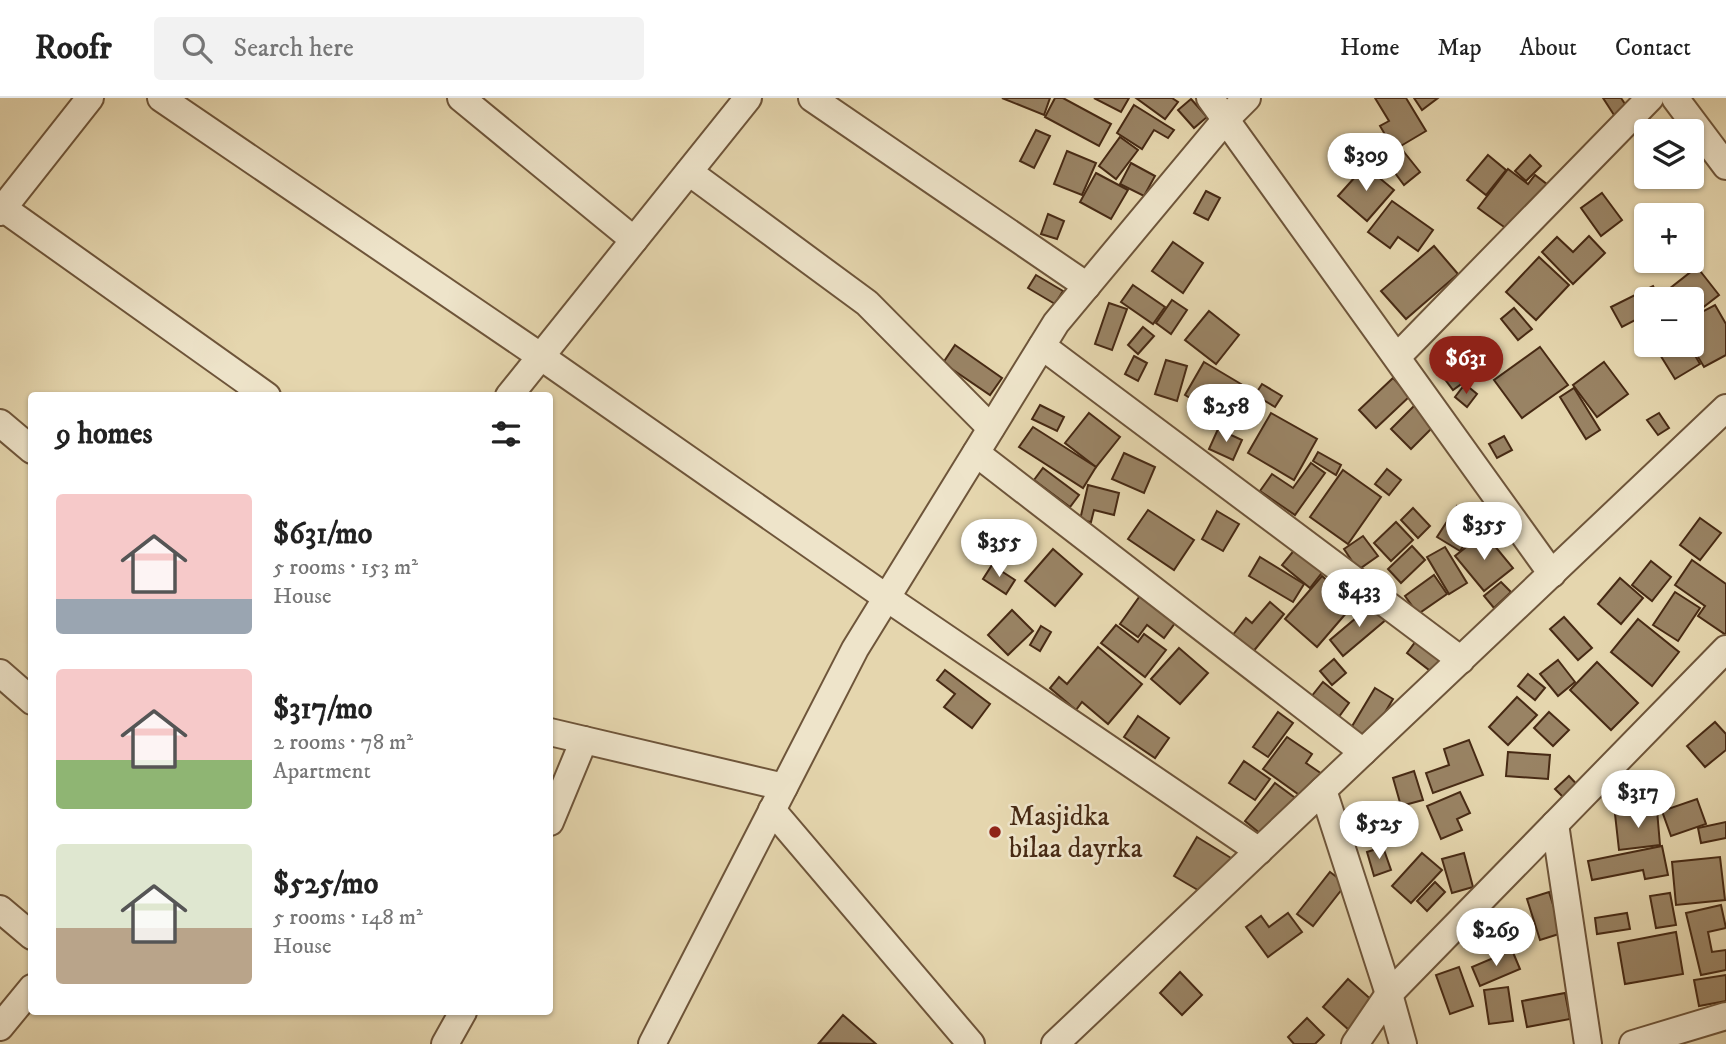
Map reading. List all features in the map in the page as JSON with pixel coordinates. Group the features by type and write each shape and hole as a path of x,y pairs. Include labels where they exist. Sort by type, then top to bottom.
{"street":[{"path":"90,98 1,208 261,392"},
{"path":"161,98 1259,851"},
{"path":"461,98 634,240"},
{"path":"812,98 1087,286"},
{"path":"1210,98 1552,574"},
{"path":"652,1044 855,649 1042,345 1056,323 1226,119 1247,98"},
{"path":"1397,357 1650,98"},
{"path":"1675,98 1726,166"},
{"path":"512,392 689,172 738,102"},
{"path":"689,172 867,303 991,428"},
{"path":"1042,345 1461,660"},
{"path":"1055,1044 1083,1033 1259,851 1726,408"},
{"path":"0,423 28,447"},
{"path":"976,453 1363,752"},
{"path":"1355,1044 1389,994 1726,649"},
{"path":"0,673 28,698"},
{"path":"553,733 778,799 971,1044"},
{"path":"553,815 584,740"},
{"path":"1323,790 1403,1044"},
{"path":"1555,824 1588,1044"},
{"path":"0,909 28,933"},
{"path":"0,1027 28,993"},
{"path":"445,1044 461,1015"},
{"path":"1633,1044 1726,1016"}],"building":[{"path":"1002,98 1050,98 1044,115"},
{"path":"1055,98 1063,98 1111,124 1099,146 1045,117"},
{"path":"1094,98 1129,98 1121,112"},
{"path":"1136,98 1172,98 1178,102 1165,119"},
{"path":"1375,98 1406,98 1426,131 1394,150 1380,126 1389,121"},
{"path":"1414,98 1438,98 1422,110"},
{"path":"1603,98 1621,98 1627,107 1614,115"},
{"path":"1191,99 1207,117 1194,128 1178,110"},
{"path":"1134,105 1174,130 1168,138 1154,130 1142,149 1117,133"},
{"path":"1036,130 1050,136 1034,168 1020,161"},
{"path":"1120,137 1138,150 1116,179 1099,166"},
{"path":"1067,151 1096,163 1082,195 1054,184"},
{"path":"1404,152 1420,172 1404,185 1389,165"},
{"path":"1488,155 1506,170 1486,195 1467,180"},
{"path":"1530,155 1541,166 1526,181 1515,171"},
{"path":"1131,163 1155,176 1144,196 1120,184"},
{"path":"1365,166 1394,190 1367,221 1338,196"},
{"path":"1508,169 1528,184 1535,175 1548,185 1511,232 1478,208"},
{"path":"1096,173 1128,190 1111,219 1080,202"},
{"path":"1206,191 1220,198 1208,220 1194,213"},
{"path":"1602,193 1622,220 1601,236 1581,208"},
{"path":"1392,201 1433,230 1418,251 1398,237 1390,248 1368,232"},
{"path":"1048,214 1064,221 1057,239 1041,234"},
{"path":"1589,236 1605,253 1573,284 1542,252 1557,237 1573,252"},
{"path":"1173,242 1203,263 1183,293 1152,271"},
{"path":"1434,246 1458,274 1406,319 1381,291"},
{"path":"1539,257 1569,285 1536,320 1506,292"},
{"path":"1689,273 1702,273 1719,295 1704,307 1704,287 1672,287"},
{"path":"1036,275 1063,291 1055,304 1028,288"},
{"path":"1133,285 1165,307 1153,324 1121,302"},
{"path":"1634,296 1634,321 1622,327 1611,307"},
{"path":"1172,300 1187,310 1171,334 1156,323"},
{"path":"1109,303 1127,309 1112,350 1095,344"},
{"path":"1715,305 1726,324 1726,355 1704,367 1698,357 1704,357 1704,311"},
{"path":"1514,308 1532,329 1518,340 1501,319"},
{"path":"1209,311 1239,335 1216,364 1185,340"},
{"path":"1143,327 1154,336 1138,354 1128,345"},
{"path":"955,345 1002,378 990,395 943,363"},
{"path":"1455,345 1466,360 1480,350 1490,363 1453,390 1432,362"},
{"path":"1540,347 1568,385 1522,418 1494,380"},
{"path":"1134,356 1147,363 1138,381 1125,374"},
{"path":"1661,357 1696,357 1700,364 1675,379"},
{"path":"1166,360 1187,366 1177,401 1155,394"},
{"path":"1204,362 1246,387 1226,420 1185,395"},
{"path":"1604,362 1628,394 1597,417 1573,385"},
{"path":"1393,378 1410,396 1376,428 1359,410"},
{"path":"1262,384 1282,396 1275,407 1255,395"},
{"path":"1465,384 1477,394 1467,407 1455,397"},
{"path":"1574,388 1600,430 1586,439 1560,397"},
{"path":"1040,405 1064,417 1057,431 1032,419"},
{"path":"1415,405 1435,425 1411,449 1391,429"},
{"path":"1089,413 1120,437 1096,467 1065,443"},
{"path":"1271,413 1317,439 1294,480 1248,453"},
{"path":"1659,413 1669,428 1658,435 1647,420"},
{"path":"1033,427 1096,467 1083,488 1019,447"},
{"path":"1218,429 1242,440 1233,460 1209,449"},
{"path":"1504,436 1512,450 1497,458 1489,444"},
{"path":"1318,452 1341,465 1336,475 1313,461"},
{"path":"1124,453 1155,467 1144,493 1112,479"},
{"path":"1311,463 1325,473 1295,515 1260,491 1272,474 1293,488"},
{"path":"1043,468 1079,495 1070,507 1034,480"},
{"path":"1387,469 1401,480 1389,495 1375,484"},
{"path":"1343,470 1381,497 1348,544 1310,517"},
{"path":"1088,485 1119,493 1114,515 1094,510 1091,522 1080,520"},
{"path":"1457,506 1480,521 1460,551 1437,537"},
{"path":"1413,508 1430,526 1418,538 1401,520"},
{"path":"1148,510 1194,540 1174,570 1128,539"},
{"path":"1217,511 1239,524 1223,551 1202,539"},
{"path":"1700,518 1721,533 1700,560 1680,545"},
{"path":"1396,522 1413,540 1391,561 1374,543"},
{"path":"1484,533 1513,568 1484,591 1455,556"},
{"path":"1363,536 1378,556 1358,570 1344,549"},
{"path":"1412,546 1425,560 1401,583 1388,569"},
{"path":"1445,547 1467,583 1449,594 1427,557"},
{"path":"1296,548 1324,570 1310,588 1282,565"},
{"path":"1053,549 1082,574 1055,606 1025,581"},
{"path":"1260,557 1304,584 1293,602 1249,576"},
{"path":"1692,560 1726,584 1726,635 1698,616 1705,606 1675,585"},
{"path":"1651,561 1671,577 1652,601 1632,585"},
{"path":"992,565 1015,580 1006,594 983,579"},
{"path":"1434,575 1447,594 1418,614 1405,596"},
{"path":"1322,576 1354,604 1317,647 1285,619"},
{"path":"1620,578 1643,598 1621,624 1598,604"},
{"path":"1501,582 1511,592 1494,608 1484,596"},
{"path":"1675,592 1700,608 1678,641 1653,625"},
{"path":"1142,593 1178,619 1164,638 1147,625 1138,637 1120,624"},
{"path":"1270,602 1284,614 1252,653 1232,636 1246,618 1252,623"},
{"path":"1375,602 1388,618 1343,656 1330,640"},
{"path":"1012,610 1033,631 1008,655 988,635"},
{"path":"1564,617 1592,648 1578,660 1550,629"},
{"path":"1638,619 1679,652 1652,686 1611,652"},
{"path":"1116,625 1138,642 1144,634 1166,650 1145,677 1101,643"},
{"path":"1041,626 1051,632 1040,651 1030,645"},
{"path":"1416,641 1443,661 1433,673 1407,653"},
{"path":"1098,647 1142,684 1108,724 1082,702 1076,710 1050,688 1059,677 1067,684"},
{"path":"1179,648 1208,673 1180,704 1151,679"},
{"path":"1334,659 1346,673 1332,685 1320,671"},
{"path":"1558,660 1575,682 1558,696 1540,674"},
{"path":"1597,662 1638,703 1611,730 1570,690"},
{"path":"945,670 990,704 972,728 944,707 955,694 937,680"},
{"path":"1528,674 1545,688 1535,700 1518,686"},
{"path":"1323,682 1349,703 1338,718 1311,697"},
{"path":"1375,688 1393,699 1366,744 1348,733"},
{"path":"1517,697 1537,715 1508,745 1489,727"},
{"path":"1278,712 1293,723 1268,757 1253,747"},
{"path":"1549,712 1569,730 1553,746 1534,728"},
{"path":"1138,716 1169,738 1155,758 1124,737"},
{"path":"1715,722 1726,734 1726,750 1705,767 1687,746"},
{"path":"1287,737 1312,754 1306,763 1322,774 1305,799 1263,769"},
{"path":"1469,740 1483,775 1433,793 1426,773 1449,765 1444,749"},
{"path":"1508,752 1550,755 1548,779 1506,776"},
{"path":"1244,761 1270,779 1255,800 1229,783"},
{"path":"1414,771 1423,800 1401,806 1393,778"},
{"path":"1569,776 1582,790 1569,803 1555,789"},
{"path":"1275,783 1298,800 1267,839 1245,821"},
{"path":"1460,792 1470,813 1457,819 1462,830 1441,839 1427,806"},
{"path":"1697,799 1706,824 1671,836 1662,811"},
{"path":"1657,810 1660,845 1619,850 1615,814"},
{"path":"1726,822 1726,838 1701,843 1698,828"},
{"path":"1197,837 1231,858 1208,896 1174,876"},
{"path":"1662,846 1668,875 1645,879 1643,870 1592,880 1588,861"},
{"path":"1383,847 1391,870 1374,876 1367,852"},
{"path":"1422,853 1442,870 1411,903 1392,886"},
{"path":"1464,853 1473,887 1452,893 1442,859"},
{"path":"1720,857 1725,900 1676,905 1672,862"},
{"path":"1330,872 1346,884 1313,926 1297,914"},
{"path":"1435,882 1445,892 1427,911 1417,901"},
{"path":"1549,892 1562,933 1540,940 1527,899"},
{"path":"1670,893 1676,925 1656,928 1650,896"},
{"path":"1721,905 1726,928 1708,932 1712,952 1726,950 1726,970 1701,975 1686,913"},
{"path":"1288,913 1302,932 1268,957 1246,927 1261,916 1269,927"},
{"path":"1627,913 1630,929 1597,934 1595,918"},
{"path":"1676,932 1683,974 1625,984 1618,943"},
{"path":"1512,950 1520,969 1480,986 1472,967"},
{"path":"1459,967 1473,1006 1450,1014 1436,975"},
{"path":"1180,972 1202,995 1182,1015 1160,993"},
{"path":"1726,975 1726,1001 1699,1006 1694,980"},
{"path":"1348,979 1374,1002 1349,1030 1323,1007"},
{"path":"1508,987 1513,1021 1489,1024 1484,990"},
{"path":"1565,993 1570,1019 1527,1027 1522,1001"},
{"path":"843,1015 876,1044 819,1043"},
{"path":"1307,1018 1324,1035 1315,1044 1294,1044 1288,1037"}],"place":[{"name":"Masjidka bilaa dayrka","path":"995,832"}]}
